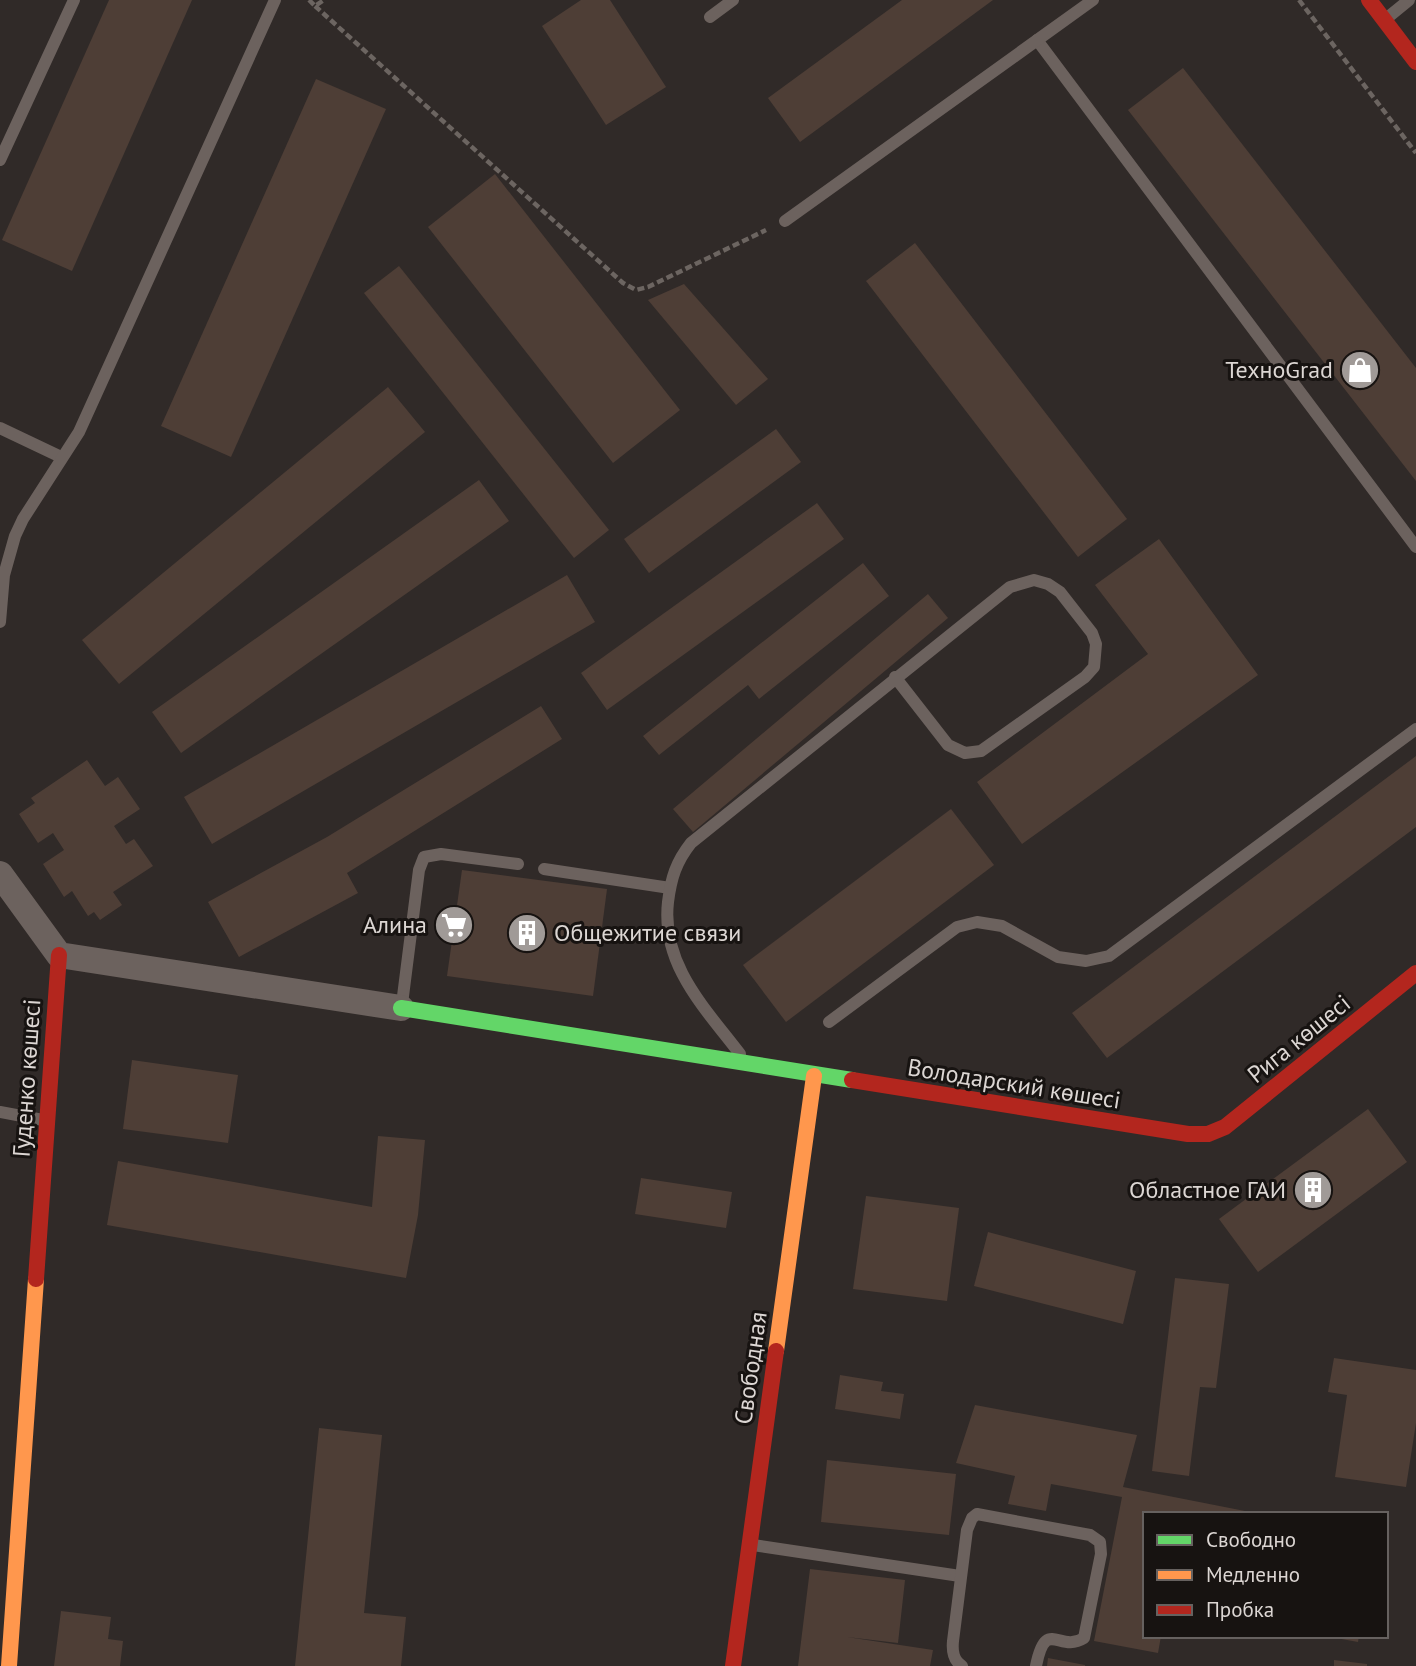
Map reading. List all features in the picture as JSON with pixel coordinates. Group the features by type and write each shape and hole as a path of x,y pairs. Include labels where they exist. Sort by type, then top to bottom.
{"street":[{"path":"1369,0 1416,62"},
{"path":"0,874 59,955 401,1008"},
{"name":"Гуденко көшесі","path":"9,1666 59,955"},
{"name":"Рига көшесі","path":"1208,1134 1226,1127 1239,1117 1416,973"},
{"name":"Володарский көшесі","path":"401,1008 1169,1132 1208,1134"},
{"name":"Свободная","path":"733,1666 814,1076"}],"lane":[{"path":"1,160 74,0"},
{"path":"0,622 4,575 15,536 61,457 79,432 275,0"},
{"path":"710,17 733,0"},
{"path":"785,221 1093,0"},
{"path":"1384,20 1409,0"},
{"path":"1037,40 1416,547"},
{"path":"0,428 61,457"},
{"path":"749,1065 688,986 671,949 668,931 673,872 679,858 691,843 895,677 1010,587 1034,580 1048,584 1060,592 1092,633 1096,644 1094,667 1085,677 981,751 965,752 948,745 895,677"},
{"path":"829,1021 957,927 978,922 1002,926 1058,957 1086,961 1109,956 1416,729"},
{"path":"401,1008 419,870 424,857 441,854 518,864"},
{"path":"544,869 670,888"},
{"path":"0,1112 47,1120"},
{"path":"962,1666 957,1663 952,1653 969,1523 977,1514 1090,1535 1100,1542 1101,1554 1084,1638 1073,1642 1049,1639 1045,1641 1040,1648 1037,1666"},
{"path":"750,1545 960,1576"}],"path":[{"path":"309,0 623,283 636,290 648,288 785,221"},
{"path":"315,6 324,0"},
{"path":"1299,0 1416,153"}],"building":[{"path":"109,0 192,0 72,271 2,240"},
{"path":"581,0 610,0 666,87 606,125 542,26"},
{"path":"902,0 993,0 800,142 768,98"},
{"path":"1183,68 1416,368 1416,481 1128,110"},
{"path":"316,79 386,109 231,457 161,426"},
{"path":"495,174 680,410 613,463 428,227"},
{"path":"915,243 1127,519 1078,557 866,281"},
{"path":"399,266 609,530 574,558 364,293"},
{"path":"684,284 768,379 736,405 648,300"},
{"path":"388,387 425,432 119,684 82,640"},
{"path":"776,429 801,462 649,573 624,539"},
{"path":"479,480 509,521 181,753 152,712"},
{"path":"817,503 844,539 607,710 581,673"},
{"path":"1159,539 1258,675 1022,844 977,782 1148,654 1095,585"},
{"path":"863,563 889,596 759,699 748,685 659,755 643,736"},
{"path":"567,575 595,622 212,844 184,797"},
{"path":"928,594 948,618 693,832 673,809"},
{"path":"541,706 562,739 347,873 358,893 239,957 208,902 327,837"},
{"path":"1416,756 1416,827 1107,1058 1072,1013"},
{"path":"87,760 105,786 118,777 140,809 114,826 126,844 134,839 153,866 113,892 122,905 100,920 94,912 88,916 72,891 64,897 43,864 64,850 53,833 38,843 19,814 35,803 31,798"},
{"path":"951,809 994,865 786,1022 743,965"},
{"name":"Общежитие связи","path":"462,870 607,889 593,996 447,976"},
{"path":"132,1060 238,1075 228,1143 123,1129"},
{"name":"Областное ГАИ","path":"1368,1109 1407,1162 1258,1272 1219,1219"},
{"path":"378,1136 425,1140 418,1215 406,1278 107,1225 118,1161 372,1207"},
{"path":"641,1178 732,1192 726,1228 635,1214"},
{"path":"866,1196 959,1208 947,1301 853,1289"},
{"path":"988,1232 1136,1271 1123,1324 974,1286"},
{"path":"1175,1278 1229,1284 1216,1388 1200,1387 1189,1476 1152,1471"},
{"path":"1334,1358 1416,1370 1416,1423 1406,1487 1335,1477 1347,1395 1328,1392"},
{"path":"840,1375 883,1382 881,1391 904,1394 900,1419 835,1409"},
{"path":"975,1405 1137,1435 1123,1487 1250,1512 1143,1512 1143,1638 1161,1638 1158,1653 1094,1641 1122,1497 1051,1484 1046,1511 1008,1504 1015,1476 956,1463"},
{"path":"319,1428 382,1435 364,1613 406,1617 401,1666 295,1666"},
{"path":"827,1460 956,1474 949,1535 821,1522"},
{"path":"810,1569 905,1580 898,1643 847,1637 933,1650 930,1666 798,1666"},
{"path":"61,1611 111,1617 108,1639 123,1641 120,1666 54,1666"},
{"path":"1336,1638 1359,1638 1358,1642"},
{"path":"1048,1658 1085,1665 1085,1666 1047,1666"},
{"path":"1334,1660 1367,1664 1367,1666 1334,1666"}],"traffic: fast":[{"path":"401,1008 852,1080"}],"traffic: slow":[{"path":"776,1351 814,1076"},
{"path":"9,1666 36,1279"}],"traffic: jam":[{"path":"1369,0 1416,62"},
{"path":"36,1279 59,955"},
{"path":"852,1080 1188,1134 1208,1134 1225,1127 1416,973"},
{"path":"733,1666 776,1351"}],"place":[{"name":"ТехноGrad","path":"1360,370"},
{"name":"Алина","path":"454,925"},
{"name":"Общежитие связи","path":"527,933"},
{"name":"Областное ГАИ","path":"1313,1190"}]}
